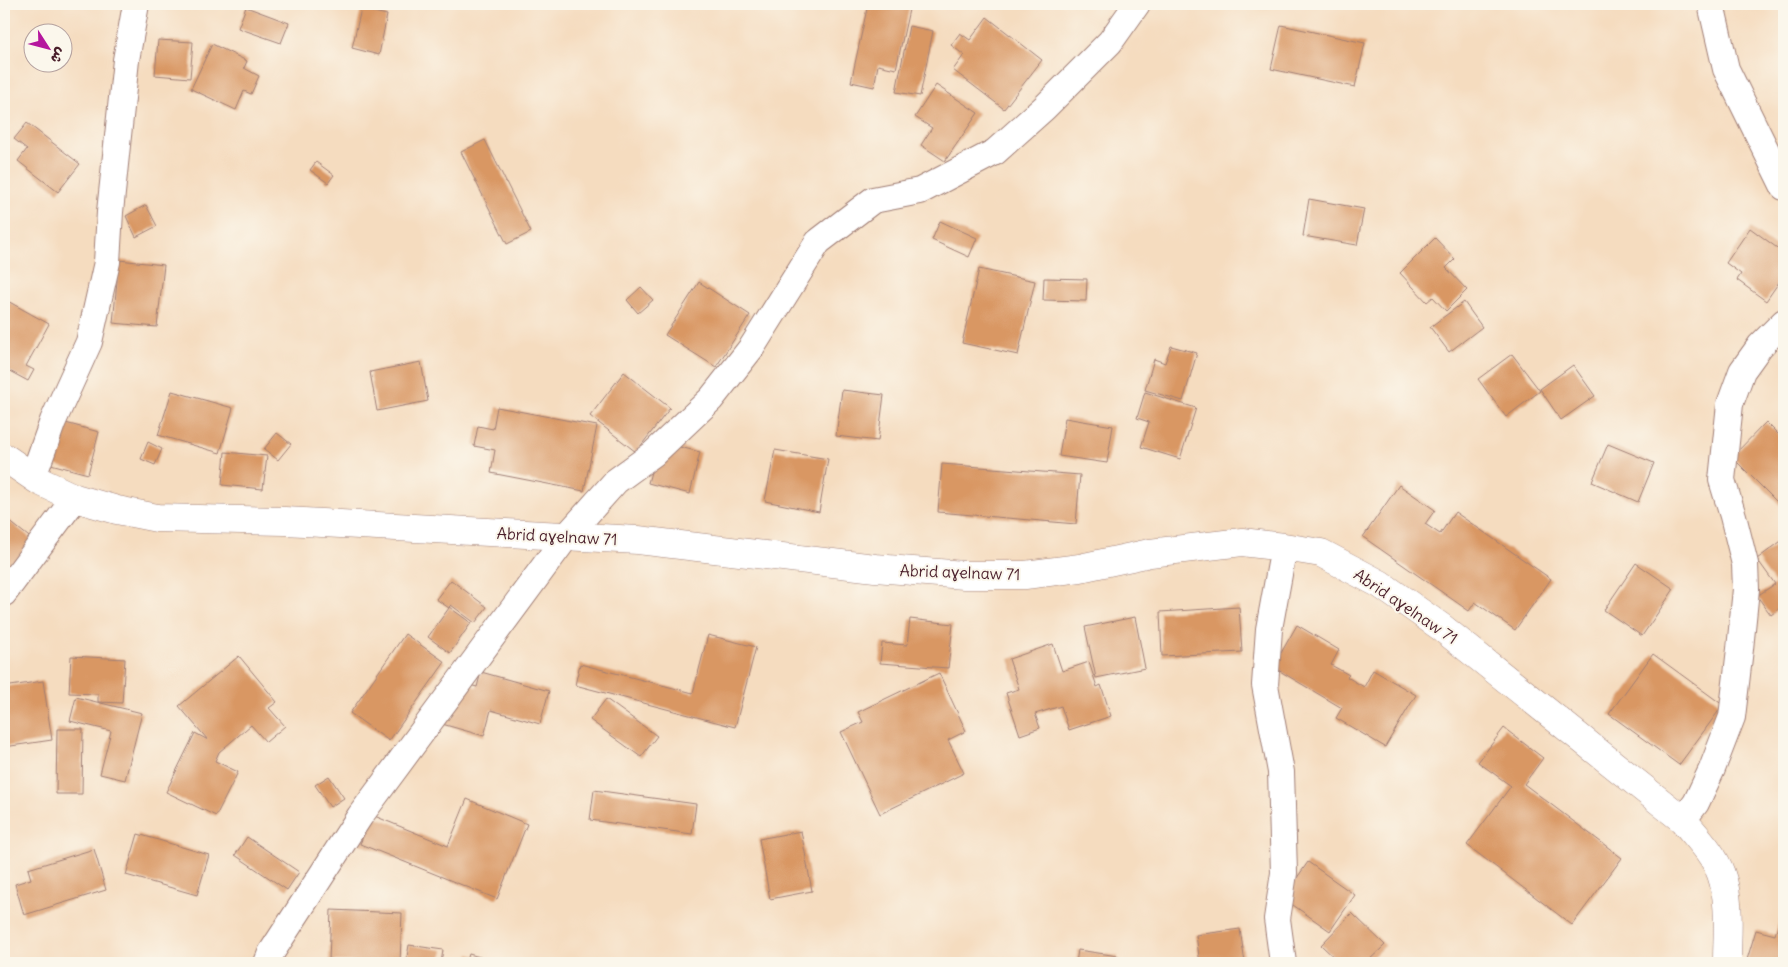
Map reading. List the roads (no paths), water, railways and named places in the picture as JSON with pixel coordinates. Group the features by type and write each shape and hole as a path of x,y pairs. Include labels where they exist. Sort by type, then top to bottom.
{"main road":[{"name":"Abrid aɣelnaw 71","path":"4,457 33,477 75,498 117,510 157,518 285,521 638,540 875,568 964,576 1025,575 1080,568 1150,553 1242,542 1321,553 1380,584 1441,627 1683,820 1706,848 1721,873 1728,918 1726,963"}],"street":[{"path":"33,477 53,421 89,342 107,262 110,212 126,60 136,4"},
{"path":"267,963 271,953 360,816 566,537 616,481 653,454 711,399 752,347 818,242 873,200 920,191 995,152 1044,108 1110,42 1137,4"},
{"path":"1711,4 1726,69 1784,187"},
{"path":"1683,820 1696,803 1732,718 1740,648 1746,589 1745,564 1722,480 1730,404 1742,371 1760,346 1784,322"},
{"path":"4,594 75,498"},
{"path":"1283,963 1277,919 1284,873 1281,772 1265,685 1270,628 1284,547"}]}
